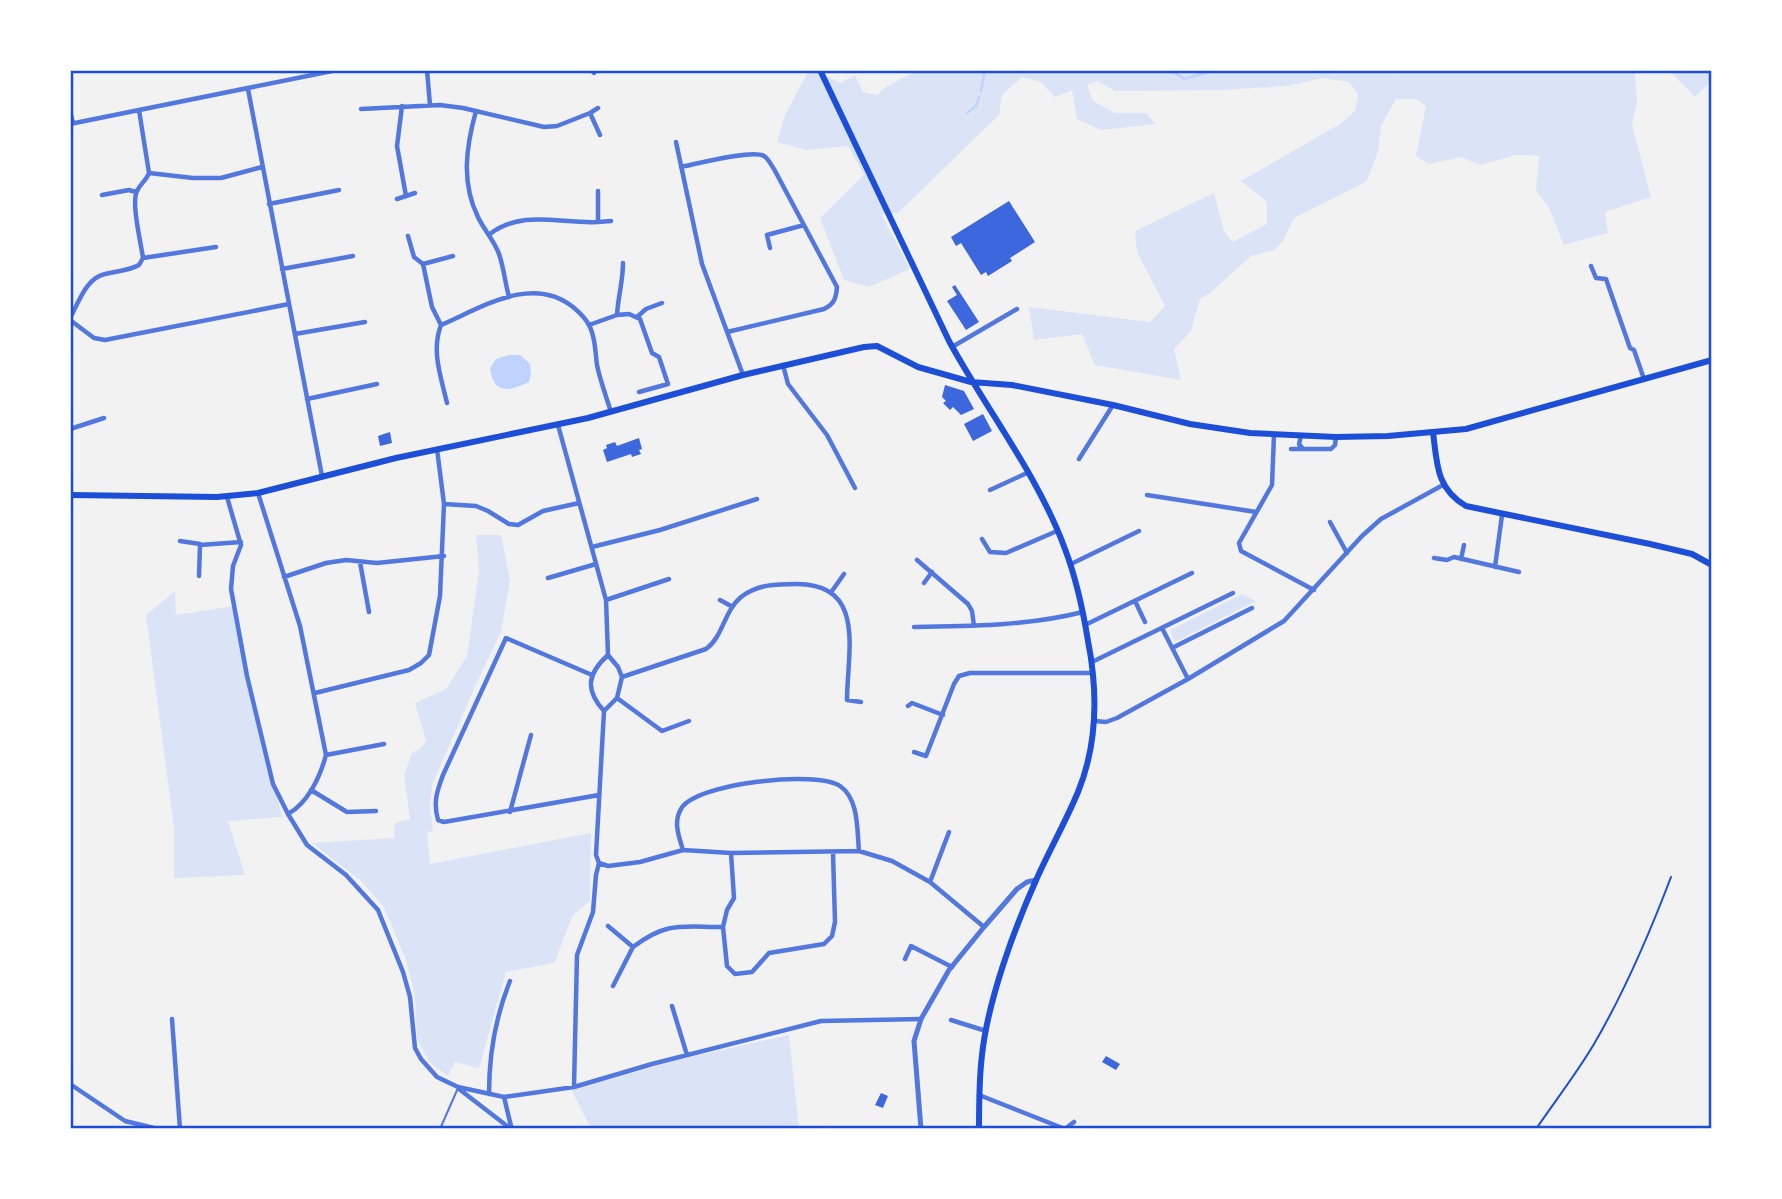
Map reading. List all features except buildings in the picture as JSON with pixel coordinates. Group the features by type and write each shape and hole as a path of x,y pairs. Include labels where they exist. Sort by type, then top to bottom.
{"main road":[{"path":"820,70 952,347 971,382 990,407 1058,531 1083,612 1092,662 1096,721 1078,792 1036,880 1001,974 986,1031 979,1095 979,1129"},
{"path":"70,495 228,497 258,494 437,449 558,425 743,375 864,346 877,346 918,367 971,382 1012,386 1113,405 1190,424 1274,435 1336,437 1388,436 1483,425 1712,360"},
{"path":"1433,432 1443,485 1455,499 1466,506 1692,554 1712,565"}],"street":[{"path":"70,111 71,124 337,70"},
{"path":"427,70 430,105"},
{"path":"248,89 322,477"},
{"path":"361,109 430,105 476,111 544,127 569,122 598,108"},
{"path":"402,106 397,146 406,196"},
{"path":"139,110 149,173 147,181 136,192 135,204 143,258 139,265 132,269 100,274 90,280 70,319 94,338 105,340 289,304"},
{"path":"476,111 466,167 476,215 490,234 500,256 509,297"},
{"path":"590,113 600,135"},
{"path":"676,142 702,264 743,375"},
{"path":"681,167 746,155 765,156 837,287 836,298 824,309 727,332"},
{"path":"149,173 221,178 262,167"},
{"path":"102,195 129,190 136,192"},
{"path":"269,204 338,190"},
{"path":"598,191 598,222"},
{"path":"397,199 415,193"},
{"path":"490,234 506,224 524,218 611,221"},
{"path":"770,248 767,235 804,225"},
{"path":"408,236 414,257 423,264 432,307 441,325"},
{"path":"143,258 216,247"},
{"path":"282,269 353,256"},
{"path":"423,264 453,256"},
{"path":"617,315 618,296 623,283 623,263"},
{"path":"1591,266 1596,278 1606,279 1644,379"},
{"path":"446,404 435,340 441,325 509,297 542,292 565,301 589,325 611,412"},
{"path":"637,317 646,309 662,303"},
{"path":"952,347 1017,309"},
{"path":"589,325 617,315 629,314 640,319 652,353 659,357 668,383 639,392"},
{"path":"295,334 365,322"},
{"path":"783,365 788,384 827,435 855,488"},
{"path":"307,399 377,384"},
{"path":"1079,459 1113,405"},
{"path":"70,429 104,418"},
{"path":"558,425 606,600 608,655 622,677 617,698 604,711 596,855 600,863 608,866 640,862 683,850 731,853 859,851 892,861 930,882 984,927"},
{"path":"1274,435 1272,485 1241,536 1241,551 1314,590"},
{"path":"1301,436 1299,444 1303,449"},
{"path":"1291,449 1331,449 1335,445 1336,437"},
{"path":"315,692 408,670 429,655 440,596 443,556 444,504 437,449"},
{"path":"990,490 1027,473"},
{"path":"1096,721 1106,722 1117,718 1284,621 1381,519 1443,485"},
{"path":"258,494 300,626 326,755 322,770 311,790 297,809 288,814"},
{"path":"1147,495 1256,512"},
{"path":"228,497 242,545 233,566 231,589 247,676 269,771 288,814 307,845 346,874 378,910 392,939 410,997 415,1048 430,1071 458,1087 511,1129"},
{"path":"592,547 660,530 757,499"},
{"path":"444,504 476,506 509,524 518,525 543,512 579,503"},
{"path":"1495,567 1502,515"},
{"path":"1331,522 1347,553"},
{"path":"982,539 990,552 1006,553 1058,531"},
{"path":"1070,565 1139,531"},
{"path":"180,541 202,544 241,542"},
{"path":"199,576 202,544"},
{"path":"1461,559 1464,545"},
{"path":"284,577 326,563 377,563 443,556"},
{"path":"1434,558 1447,560 1454,557 1519,572"},
{"path":"917,560 968,604 974,626"},
{"path":"360,562 369,612"},
{"path":"548,578 596,564"},
{"path":"924,583 932,572"},
{"path":"1085,625 1192,573"},
{"path":"832,592 844,574"},
{"path":"1185,576 1188,583"},
{"path":"606,600 669,579"},
{"path":"622,677 712,645 731,606 744,594 766,585 806,584 832,592 842,605 850,634 847,700 861,702"},
{"path":"1092,662 1233,593"},
{"path":"720,600 731,606"},
{"path":"1135,601 1145,622"},
{"path":"1172,648 1252,608"},
{"path":"914,627 1032,623 1083,612"},
{"path":"1162,628 1188,679"},
{"path":"592,675 506,639 443,775 435,795 434,807 438,820 444,822 600,795"},
{"path":"604,711 594,699 591,687 592,675 608,655"},
{"path":"914,752 926,756 954,684 960,677 970,673 1093,673"},
{"path":"617,698 662,732 689,721"},
{"path":"911,703 943,715"},
{"path":"510,812 531,735"},
{"path":"326,755 384,744"},
{"path":"683,850 677,818 682,806 693,797 742,783 823,778 841,786 851,799 859,851"},
{"path":"311,790 347,812 376,811"},
{"path":"930,882 950,832"},
{"path":"731,853 734,898 727,910 723,928 727,966 735,974 752,972 769,953 824,944 832,936 835,922 833,853"},
{"path":"574,1087 577,955 591,923 596,875 600,863"},
{"path":"921,1129 915,1041 921,1019 952,967 984,927 1017,890 1027,882 1036,880"},
{"path":"608,926 633,947"},
{"path":"613,986 633,947 653,932 675,926 723,928"},
{"path":"905,959 911,946 952,967"},
{"path":"489,1094 491,1046 510,981"},
{"path":"672,1006 688,1055"},
{"path":"172,1018 180,1129"},
{"path":"458,1087 504,1097 574,1087 821,1021 921,1019"},
{"path":"951,1020 986,1031"},
{"path":"70,1084 125,1121 158,1129"},
{"path":"979,1095 1065,1129 1074,1122"},
{"path":"504,1097 511,1129"}],"lane":[{"path":"440,1129 458,1087"}],"path":[{"path":"1536,1129 1593,1046 1624,989 1646,943 1671,877"}],"shaded area":[{"path":"809,70 841,83 855,75 863,92 877,95 886,87 918,70 1637,70 1637,102 1632,125 1651,197 1605,212 1608,233 1564,245 1548,206 1536,191 1539,156 1516,155 1480,165 1461,157 1429,164 1416,156 1426,106 1416,99 1396,99 1381,126 1378,152 1366,182 1294,218 1283,241 1274,250 1251,256 1200,299 1191,331 1174,349 1181,380 1095,365 1082,334 1034,340 1029,307 1150,322 1165,306 1137,252 1135,231 1214,193 1224,231 1232,242 1267,224 1267,202 1241,181 1340,124 1355,111 1358,94 1349,82 1322,78 1287,86 1222,90 1115,91 1098,81 1087,85 1093,101 1115,113 1146,113 1156,124 1101,130 1077,119 1072,90 1055,97 1041,82 1022,77 1002,95 999,115 898,213 881,214 910,269 869,287 844,280 820,218 864,175 848,146 807,150 777,142 785,115"},
{"path":"1669,70 1712,70 1712,81 1695,97"},
{"path":"476,535 501,535 510,580 501,632 432,785 430,807 433,831 427,832 430,864 591,833 590,901 573,915 554,963 506,972 479,1068 455,1062 448,1076 429,1062 417,1038 415,997 406,960 384,907 360,880 312,843 394,838 395,823 410,819 404,775 412,753 422,747 426,740 415,703 446,689 467,656 479,571"},
{"path":"175,591 176,615 234,606 247,676 282,817 228,821 245,875 174,878 174,829 146,615"},
{"path":"1242,594 1256,601 1175,642 1170,630"},
{"path":"789,1035 799,1129 591,1129 571,1089 682,1059"}],"water":[{"path":"520,355 530,364 531,375 529,382 508,389 494,383 490,368 496,359"}],"waterway":[{"path":"981,91 985,70"},
{"path":"1163,70 1184,79 1216,70"},
{"path":"1389,70 1404,70"},
{"path":"1407,70 1425,70"},
{"path":"967,113 976,106 979,97"}]}
